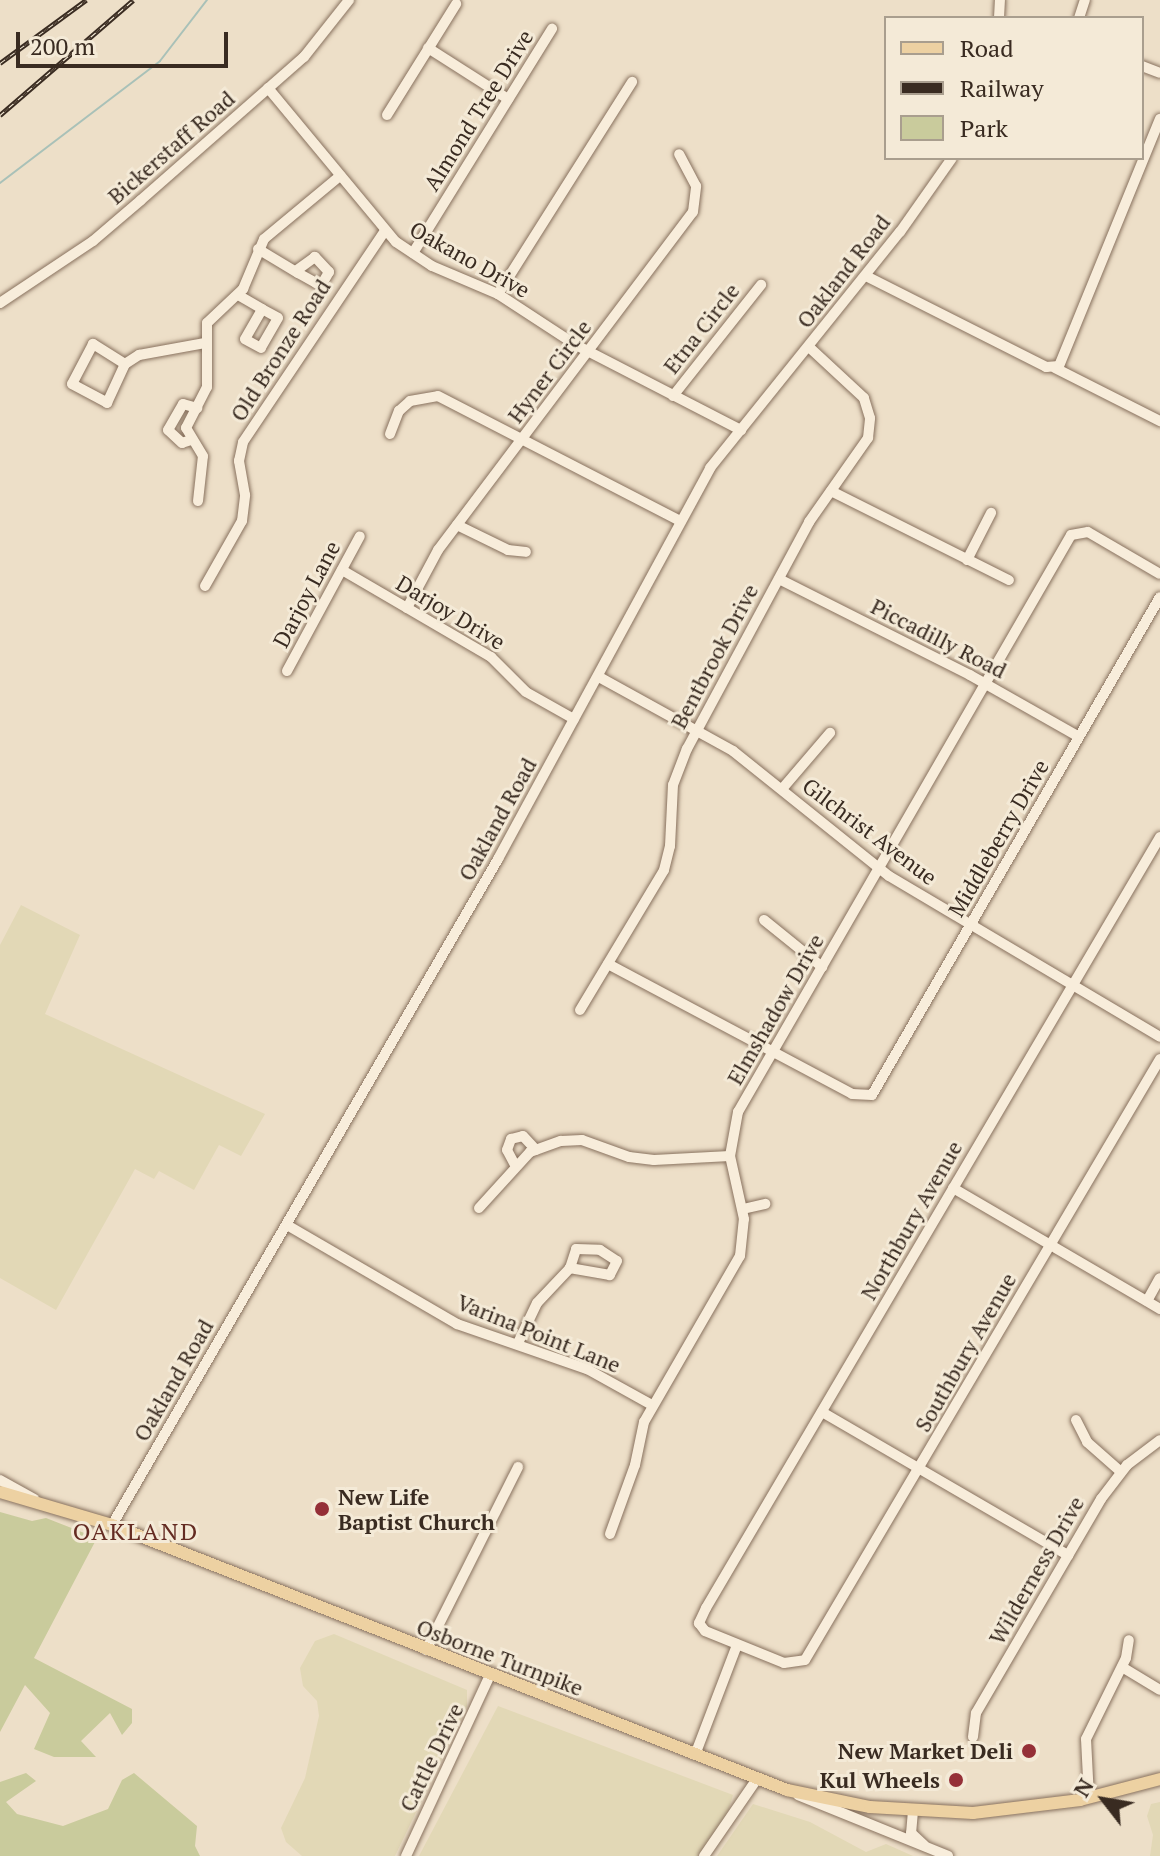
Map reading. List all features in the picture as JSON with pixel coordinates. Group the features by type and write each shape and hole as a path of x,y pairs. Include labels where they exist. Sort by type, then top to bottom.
{"main road":[{"name":"Osborne Turnpike","path":"0,1492 36,1500 112,1525 787,1790"},
{"path":"787,1790 862,1805 913,1811 1002,1811 1089,1798 1160,1779"}],"street":[{"name":"Bickerstaff Road","path":"0,303 93,241 317,44 349,0"},
{"path":"387,115 456,4"},
{"name":"Almond Tree Drive","path":"413,253 552,29"},
{"path":"428,48 508,99"},
{"path":"498,294 632,82"},
{"name":"Oakano Drive","path":"268,88 384,232 413,253 498,294 589,351 741,430"},
{"path":"1055,368 1067,358 1160,119"},
{"name":"Hyner Circle","path":"407,608 457,525 693,212 696,186 679,154"},
{"name":"Oakland Road","path":"112,1525 599,677 710,468 866,276 951,160"},
{"path":"198,501 203,456 186,428 208,380 205,343 211,317 238,295 258,249 269,233 340,176"},
{"name":"Old Bronze Road","path":"205,586 242,521 245,495 239,461 243,442 384,232"},
{"path":"258,249 296,271"},
{"path":"866,276 1160,421"},
{"name":"Etna Circle","path":"673,396 761,285"},
{"path":"238,295 262,309"},
{"path":"125,364 93,344 72,384 107,403 125,364 158,348 205,343"},
{"name":"Bentbrook Drive","path":"580,1010 667,862 673,785 697,730 831,491 865,446 870,418 856,388 809,347"},
{"path":"390,434 406,404 434,396 523,438 680,521"},
{"path":"191,440 182,443 168,430 183,404 197,408"},
{"path":"831,491 1009,580"},
{"path":"967,560 991,513"},
{"path":"457,525 508,550 526,552"},
{"name":"Elmshadow Drive","path":"610,1534 652,1405 733,1274 744,1236 743,1209 730,1156 738,1112 1076,531 1088,532 1160,574"},
{"name":"Darjoy Lane","path":"287,671 360,536"},
{"name":"Darjoy Drive","path":"342,570 491,657 526,692 574,719"},
{"name":"Piccadilly Road","path":"779,579 985,683 1079,737"},
{"name":"Middleberry Drive","path":"773,1052 868,1097 971,926 1160,597"},
{"name":"Gilchrist Avenue","path":"599,677 697,730 782,789 879,868 1160,1037"},
{"path":"782,789 830,733"},
{"name":"Northbury Avenue","path":"737,1645 699,1623 1160,837"},
{"path":"764,920 822,967"},
{"path":"608,964 773,1052"},
{"name":"Southbury Avenue","path":"737,1645 784,1663 801,1663 920,1468 1160,1059"},
{"path":"515,1165 507,1150 511,1139 523,1136 536,1150"},
{"path":"479,1208 515,1165 536,1150 582,1140 629,1157 730,1156"},
{"path":"953,1188 1160,1309"},
{"path":"743,1209 765,1204"},
{"name":"Varina Point Lane","path":"287,1225 448,1319 587,1369 652,1405"},
{"path":"518,1343 537,1303 570,1268"},
{"path":"1147,1301 1160,1278"},
{"path":"822,1412 1068,1555"},
{"path":"1076,1420 1087,1442 1121,1472"},
{"name":"Wilderness Drive","path":"973,1737 976,1713 1068,1555 1121,1472 1160,1440"},
{"path":"426,1650 518,1467"},
{"path":"0,1480 36,1500"},
{"path":"1089,1798 1086,1739 1122,1667 1129,1640"},
{"path":"695,1755 737,1645"},
{"path":"1122,1667 1160,1690"},
{"name":"Cattle Drive","path":"406,1856 490,1675"},
{"path":"704,1856 757,1779"},
{"name":"Osborne Turnpike","path":"787,1790 857,1822 948,1856"},
{"path":"857,1822 862,1805"},
{"path":"913,1811 911,1833 933,1850"}],"shaded area":[{"path":"21,905 80,935 45,1014 265,1114 241,1156 219,1145 194,1190 159,1171 154,1179 135,1169 56,1310 0,1278 0,945"},
{"path":"334,1634 467,1690 467,1706 395,1856 302,1856 286,1842 281,1828 305,1778 319,1716 317,1701 303,1686 300,1668 315,1641"},
{"path":"498,1706 733,1795 727,1815 698,1856 419,1856"},
{"path":"1160,1802 1160,1856 1150,1856 1153,1835 1147,1816 1151,1804"},
{"path":"753,1804 810,1822 866,1852 886,1844 913,1856 717,1856"}],"green space":[{"path":"0,1512 32,1521 46,1518 97,1538 34,1658 132,1709 132,1723 122,1735 110,1713 81,1741 96,1757 54,1757 34,1749 50,1713 25,1685 0,1732"},
{"path":"26,1773 36,1781 6,1802 17,1814 63,1826 108,1809 122,1780 134,1773 197,1826 195,1846 200,1856 0,1856 0,1782"}],"waterway":[{"path":"0,183 160,61 207,0"}],"railway":[{"path":"0,63 86,0"},
{"path":"0,115 133,0"}],"place":[{"name":"New Life Baptist Church","path":"322,1509"},
{"name":"New Market Deli","path":"1029,1751"},
{"name":"Kul Wheels","path":"956,1780"}],"district":[{"name":"OAKLAND","path":"136,1532"}]}
